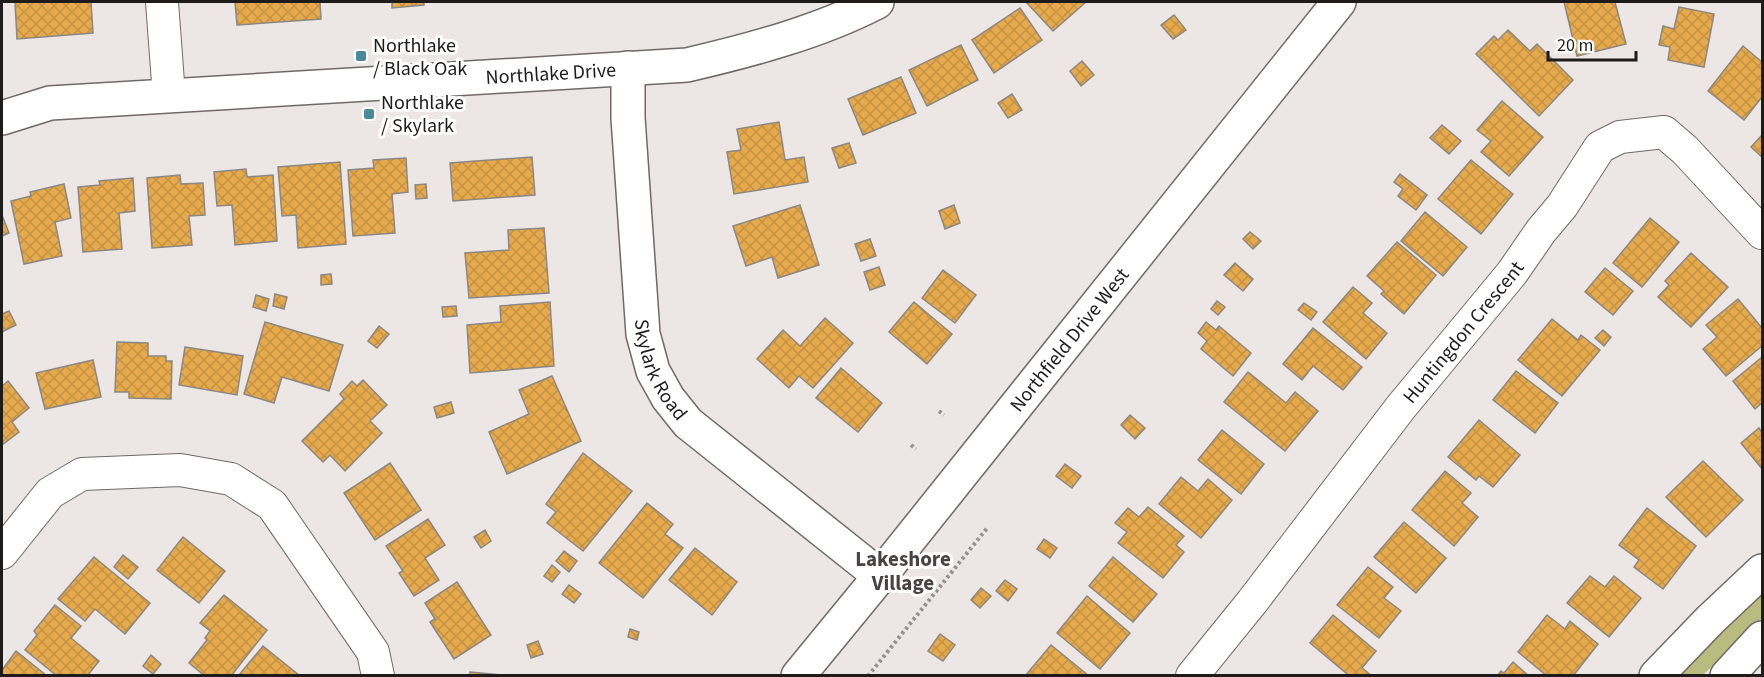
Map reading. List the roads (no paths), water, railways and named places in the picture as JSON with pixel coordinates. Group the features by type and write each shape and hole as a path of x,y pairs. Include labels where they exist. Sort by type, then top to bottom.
{"street":[{"path":"162,2 169,96"},
{"name":"Northlake Drive","path":"2,118 50,103 687,65 783,39 858,12 877,2"},
{"name":"Northfield Drive West","path":"798,675 880,576 1339,2"},
{"name":"Skylark Road","path":"628,68 628,118 643,334 653,371 668,398 688,423 880,576"},
{"name":"Huntingdon Crescent","path":"1192,675 1259,593 1401,407 1512,273 1541,231 1562,206 1600,147 1620,137 1664,132 1685,150 1762,232"},
{"path":"2,553 50,493 82,474 180,470 231,479 272,505 373,652 378,675"},
{"path":"1656,675 1762,571"},
{"path":"1727,675 1762,638"}],"place":[{"name":"Northlake / Black Oak","path":"361,56"},
{"name":"Northlake / Skylark","path":"369,114"}],"district":[{"name":"Lakeshore Village","path":"903,571"}]}
